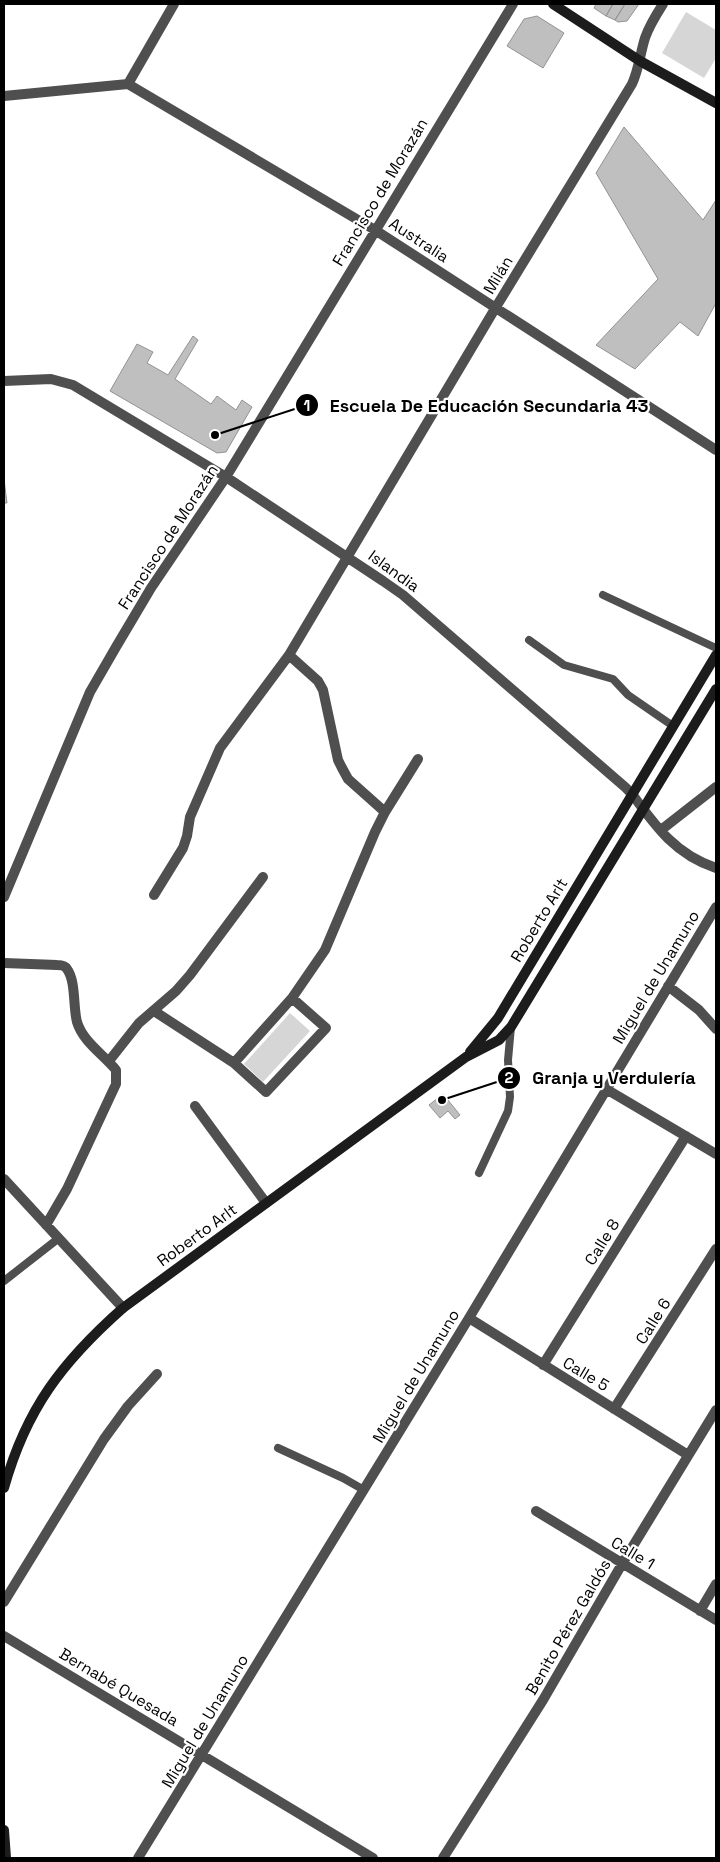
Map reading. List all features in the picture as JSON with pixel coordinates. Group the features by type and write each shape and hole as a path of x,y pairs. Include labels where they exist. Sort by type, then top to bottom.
{"street":[{"path":"4,96 128,84 174,4"},
{"name":"Francisco de Morazán","path":"4,897 8,875 90,692 152,588 226,477 513,4"},
{"path":"553,4 640,61 716,103"},
{"name":"Milán","path":"154,895 183,848 190,817 220,748 289,655 632,84 650,25 663,4"},
{"name":"Australia","path":"128,84 375,230 716,450"},
{"name":"Islandia","path":"4,381 51,378 65,382 226,477 348,557 403,595 632,794 668,840 691,859 716,868"},
{"path":"289,655 318,681 323,690 338,760 348,779 385,812"},
{"path":"632,794 716,656"},
{"path":"643,809 716,689"},
{"path":"234,1062 292,998 325,950 375,832 385,812 418,759"},
{"path":"661,830 716,787"},
{"name":"Roberto Arlt","path":"466,1057 498,1018 632,794"},
{"name":"Roberto Arlt","path":"4,1488 15,1455 40,1400 65,1365 94,1334 123,1308 266,1203 466,1057 499,1040 511,1028 643,809"},
{"path":"109,1061 139,1023 154,1011 190,975 263,877"},
{"name":"Miguel de Unamuno","path":"138,1858 469,1318 716,907"},
{"path":"4,963 57,965 67,968 72,982 76,1018 82,1034 116,1070 116,1084 67,1189 46,1225"},
{"path":"668,986 699,1010 716,1029"},
{"path":"154,1011 234,1062 266,1092 326,1028 292,998"},
{"path":"606,1089 716,1154"},
{"path":"195,1106 266,1203"},
{"name":"Calle 8","path":"542,1365 686,1136"},
{"path":"4,1179 123,1308"},
{"name":"Calle 6","path":"614,1409 716,1249"},
{"name":"Calle 5","path":"469,1318 688,1455"},
{"path":"4,1602 104,1439 128,1406 157,1374"},
{"name":"Benito Pérez Galdós","path":"443,1858 543,1700 622,1564 716,1410"},
{"name":"Calle 1","path":"536,1511 716,1620"},
{"path":"700,1610 716,1584"},
{"name":"Bernabé Quesada","path":"4,1636 372,1858"},
{"path":"4,1830 6,1858"}],"lane":[{"path":"603,595 716,648"},
{"path":"529,640 564,666 613,679 628,695 673,726"},
{"path":"480,1173 508,1111 510,1097 508,1060 511,1028"},
{"path":"4,1281 59,1238"},
{"path":"278,1448 343,1478 364,1490"}],"shaded area":[{"path":"686,12 716,30 716,58 704,78 662,53"},
{"path":"290,1013 310,1031 263,1082 244,1064"}],"building":[{"path":"596,4 613,4 606,16 594,8"},
{"path":"613,4 625,4 615,20 606,16"},
{"path":"625,4 639,4 627,21 618,22 615,20"},
{"path":"537,16 564,33 543,68 507,46 524,19"},
{"path":"624,127 703,220 716,200 716,303 698,336 680,322 635,369 596,345 658,279 596,173"},
{"path":"193,336 198,340 175,379 211,404 217,396 236,410 242,400 252,407 226,452 217,453 110,391 137,344 153,352 147,363 168,375"},
{"path":"4,479 7,503 4,503"},
{"path":"443,1094 460,1115 455,1119 448,1111 440,1118 429,1105"}],"place":[{"name":"Escuela De Educación Secundaria 43","path":"215,435"},
{"name":"Granja y Verdulería","path":"442,1100"}]}
